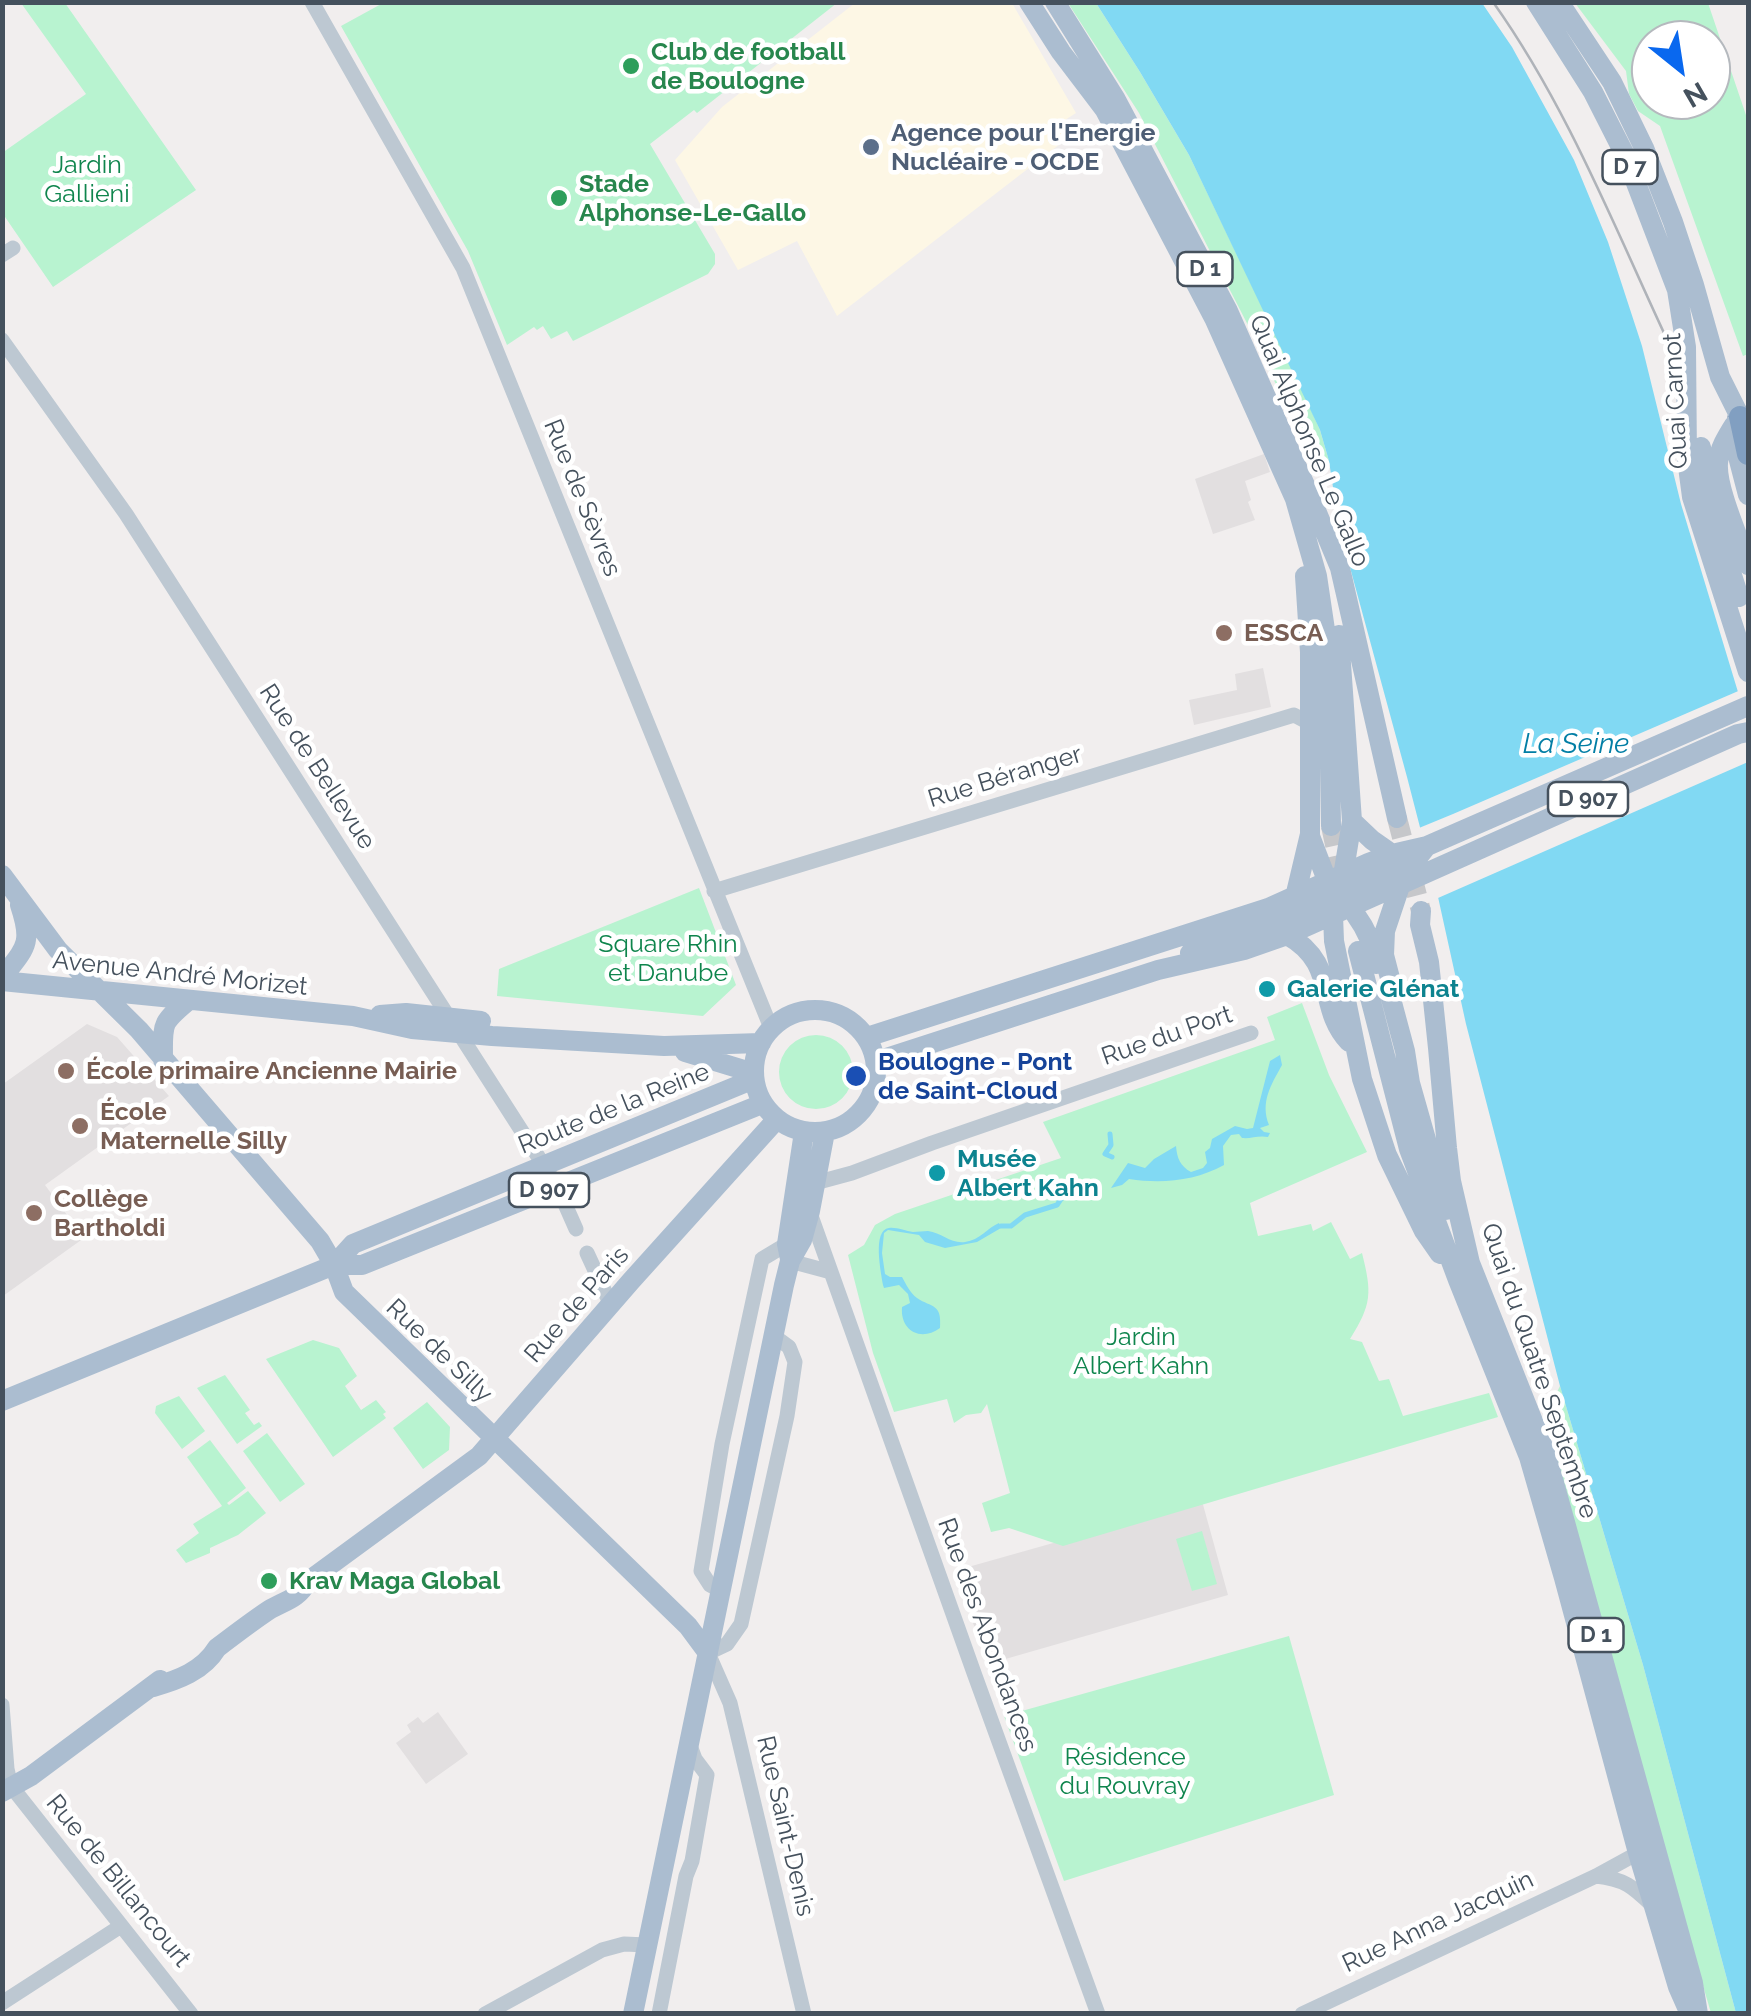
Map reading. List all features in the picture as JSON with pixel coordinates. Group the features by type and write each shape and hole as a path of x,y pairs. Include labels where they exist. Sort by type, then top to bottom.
{"highway":[{"path":"1744,412 1748,454"}],"main road":[{"name":"Quai Alphonse Le Gallo","path":"1029,2 1105,110 1214,318 1288,483 1340,568 1397,818"},
{"name":"Quai Alphonse Le Gallo","path":"1055,2 1114,98 1228,311 1307,510 1328,650 1330,826"},
{"name":"Quai Carnot","path":"1536,2 1593,92 1626,157 1677,290 1686,347 1692,497 1748,672"},
{"name":"D 7","path":"1559,2 1612,82 1644,148 1694,285 1720,377 1744,412"},
{"name":"Quai Carnot","path":"1694,285 1706,494 1748,628"},
{"path":"1744,412 1736,449 1748,495"},
{"name":"Quai Carnot","path":"1744,412 1725,439 1718,463 1723,492 1748,565"},
{"path":"1295,898 1312,840 1307,510"},
{"path":"1307,510 1328,572 1342,649 1352,821 1334,940 1362,1079 1388,1156 1424,1231 1464,1272"},
{"name":"D 907","path":"877,1062 1158,970 1244,950 1286,935 1392,854 1427,846 1748,706"},
{"name":"D 907","path":"867,1037 1295,898 1339,895 1401,883 1748,732"},
{"path":"1352,821 1392,854"},
{"path":"1312,840 1335,852 1348,844"},
{"path":"1312,840 1339,895 1370,939 1382,984 1390,995"},
{"path":"1158,970 1210,943 1273,923 1416,861 1427,846"},
{"name":"Rue de Silly","path":"2,874 58,950 138,1030 313,1233 334,1265 344,1292 688,1626 708,1653"},
{"path":"1401,883 1384,936 1390,995 1410,1083 1464,1272"},
{"name":"Rue de Silly","path":"2,980 24,949 27,938 16,894"},
{"name":"Quai du Quatre Septembre","path":"1421,911 1446,1148 1464,1272 1529,1458 1678,1987 1694,2014"},
{"path":"1286,935 1312,954 1338,1026 1356,1048"},
{"name":"Quai du Quatre Septembre","path":"1358,951 1409,1149 1546,1454 1693,1983 1694,2014"},
{"name":"Avenue André Morizet","path":"2,980 353,1016 412,1029 452,1025 540,1037 664,1046 766,1036"},
{"path":"163,1060 163,1025 189,1000"},
{"path":"808,1010 828,1011 847,1018 867,1037 877,1062 876,1082 867,1104 850,1122 814,1132 770,1111 754,1076 766,1036 788,1016 808,1010"},
{"name":"Avenue André Morizet","path":"664,1046 754,1076"},
{"name":"Route de la Reine","path":"334,1265 353,1244 754,1076"},
{"name":"Route de la Reine","path":"2,1401 334,1265 362,1265 557,1186 770,1111"},
{"name":"Rue de Paris","path":"5,1788 31,1776 166,1674 202,1651 217,1648 274,1607 287,1603 307,1582 472,1462 610,1305 770,1111"},
{"path":"788,1252 802,1240 810,1211 815,1183 814,1132"},
{"path":"634,2014 814,1132"}],"street":[{"name":"Rue de Sèvres","path":"312,2 462,268 714,891 766,1036"},
{"name":"Rue de Bellevue","path":"2,340 126,514 557,1186 576,1229"},
{"name":"Rue Béranger","path":"714,891 1294,715 1310,723"},
{"name":"Rue du Port","path":"815,1183 1251,1033"},
{"name":"Rue des Abondances","path":"810,1211 1098,2014"},
{"path":"720,1591 710,1585 701,1570 722,1444 762,1259 788,1252 831,1272"},
{"path":"587,1253 610,1305"},
{"path":"708,1653 727,1644 741,1624 786,1416 795,1362 789,1347 774,1336"},
{"name":"Rue Saint-Denis","path":"708,1653 730,1703 804,2014"},
{"path":"2,1705 5,1788"},
{"path":"659,2014 708,1775 689,1743"},
{"name":"Rue de Billancourt","path":"5,1788 191,2014"},
{"name":"Rue Anna Jacquin","path":"1311,2012 1638,1853"},
{"path":"1596,1876 1630,1885 1654,1907"},
{"path":"2,2003 121,1926"},
{"path":"485,2014 602,1950 624,1944 648,1945"}],"shaded area":[{"name":"Agence pour l'Energie Nucléaire - OCDE","path":"855,3 1012,3 1076,113 1065,120 1073,134 837,316 797,241 738,270 675,160 722,107"},
{"path":"1264,454 1270,472 1245,481 1255,520 1213,534 1195,479"},
{"name":"ESSCA","path":"1263,668 1271,707 1194,725 1189,700 1237,690 1235,674"},
{"path":"87,1024 117,1037 169,1096 45,1185 84,1238 3,1296 3,1084"},
{"path":"1202,1501 1228,1595 988,1664 954,1571"},
{"path":"438,1712 468,1754 426,1784 396,1743 411,1732 407,1725 418,1717 423,1723"}],"green space":[{"name":"Jardin Gallieni","path":"21,3 65,3 196,190 53,287 3,214 2,153 86,94"},
{"name":"Stade Alphonse-Le-Gallo","path":"383,3 837,3 697,113 694,110 650,144 715,254 715,264 708,274 573,341 567,331 551,339 543,326 537,330 534,327 507,345 468,251 341,26"},
{"path":"1068,3 1096,3 1189,155 1304,394 1329,461 1313,464 1252,333 1139,113"},
{"path":"1575,3 1708,3 1714,20 1631,20 1631,98 1626,71"},
{"path":"1731,71 1748,121 1748,354 1743,356 1660,126 1651,120 1731,120"},
{"name":"Square Rhin et Danube","path":"699,888 736,985 703,1016 497,996 499,969"},
{"name":"Jardin Albert Kahn","path":"1302,1003 1329,1075 1367,1152 1250,1203 1258,1236 1311,1224 1313,1231 1331,1222 1350,1259 1362,1253 1368,1298 1350,1339 1362,1342 1379,1381 1389,1379 1403,1416 1489,1393 1498,1417 1063,1546 1009,1528 991,1532 982,1503 1010,1493 987,1404 981,1413 966,1415 954,1423 947,1399 894,1412 873,1353 848,1255 864,1245 875,1225 895,1214 1061,1158 1043,1122 1275,1040 1267,1017"},
{"path":"816,1035 842,1046 853,1072 842,1098 816,1109 790,1098 779,1072 790,1046"},
{"path":"313,1340 339,1348 357,1376 345,1386 361,1410 376,1400 386,1412 386,1418 333,1457 266,1359"},
{"path":"225,1375 250,1410 245,1413 254,1425 259,1422 262,1426 237,1444 197,1388"},
{"path":"1560,1386 1643,1665 1736,2013 1711,2013 1653,1815 1558,1464 1552,1402"},
{"path":"179,1396 205,1431 182,1449 155,1413 156,1406"},
{"path":"427,1402 450,1427 449,1450 423,1469 393,1428"},
{"path":"267,1433 305,1484 280,1502 243,1451"},
{"path":"210,1440 246,1488 227,1503 248,1491 266,1513 238,1535 210,1548 210,1553 186,1563 176,1550 199,1533 193,1524 222,1506 187,1457"},
{"path":"1202,1531 1217,1584 1192,1591 1176,1539"},
{"name":"Résidence du Rouvray","path":"1289,1636 1334,1795 1064,1881 1004,1716"}],"water":[{"name":"La Seine","path":"1096,3 1482,3 1512,47 1574,160 1608,242 1642,346 1681,504 1748,725 1748,2013 1736,2013 1643,1665 1560,1386 1466,1024 1438,897 1339,527 1320,430 1189,155"},
{"path":"1280,1055 1282,1065 1266,1101 1269,1125 1260,1128 1270,1133 1268,1137 1231,1135 1223,1146 1224,1165 1202,1175 1166,1181 1129,1179 1111,1188 1128,1163 1145,1168 1176,1146 1187,1170 1203,1168 1212,1139 1235,1126 1253,1128 1270,1061"},
{"path":"999,1223 1001,1228 977,1242 945,1248 925,1242 919,1235 888,1230 884,1233 885,1274 902,1277 915,1296 935,1307 939,1314 940,1328 933,1332 919,1334 908,1328 902,1307 910,1303 908,1294 899,1285 883,1285 879,1252 884,1230 892,1228 928,1231 965,1242"}],"pier":[{"path":"1743,689 1748,708 1748,762 1434,903 1413,827 1453,814"}],"waterway":[{"path":"1110,1134 1111,1145 1105,1154 1112,1157"},
{"path":"1001,1226 1011,1226 1025,1215 1057,1205 1078,1187 1093,1185"}],"tunnel":[{"path":"1397,818 1421,911"},
{"path":"1331,826 1342,877"}],"tram line":[{"path":"1493,2 1565,122 1664,333"}],"place":[{"name":"Club de football de Boulogne","path":"631,66"},
{"name":"Agence pour l'Energie Nucléaire - OCDE","path":"871,147"},
{"name":"Stade Alphonse-Le-Gallo","path":"559,198"},
{"name":"ESSCA","path":"1224,633"},
{"name":"Galerie Glénat","path":"1267,989"},
{"name":"École primaire Ancienne Mairie","path":"66,1071"},
{"name":"Boulogne - Pont de Saint-Cloud","path":"856,1076"},
{"name":"École Maternelle Silly","path":"80,1126"},
{"name":"Musée Albert Kahn","path":"937,1173"},
{"name":"Collège Bartholdi","path":"34,1213"},
{"name":"Krav Maga Global","path":"269,1581"}]}
